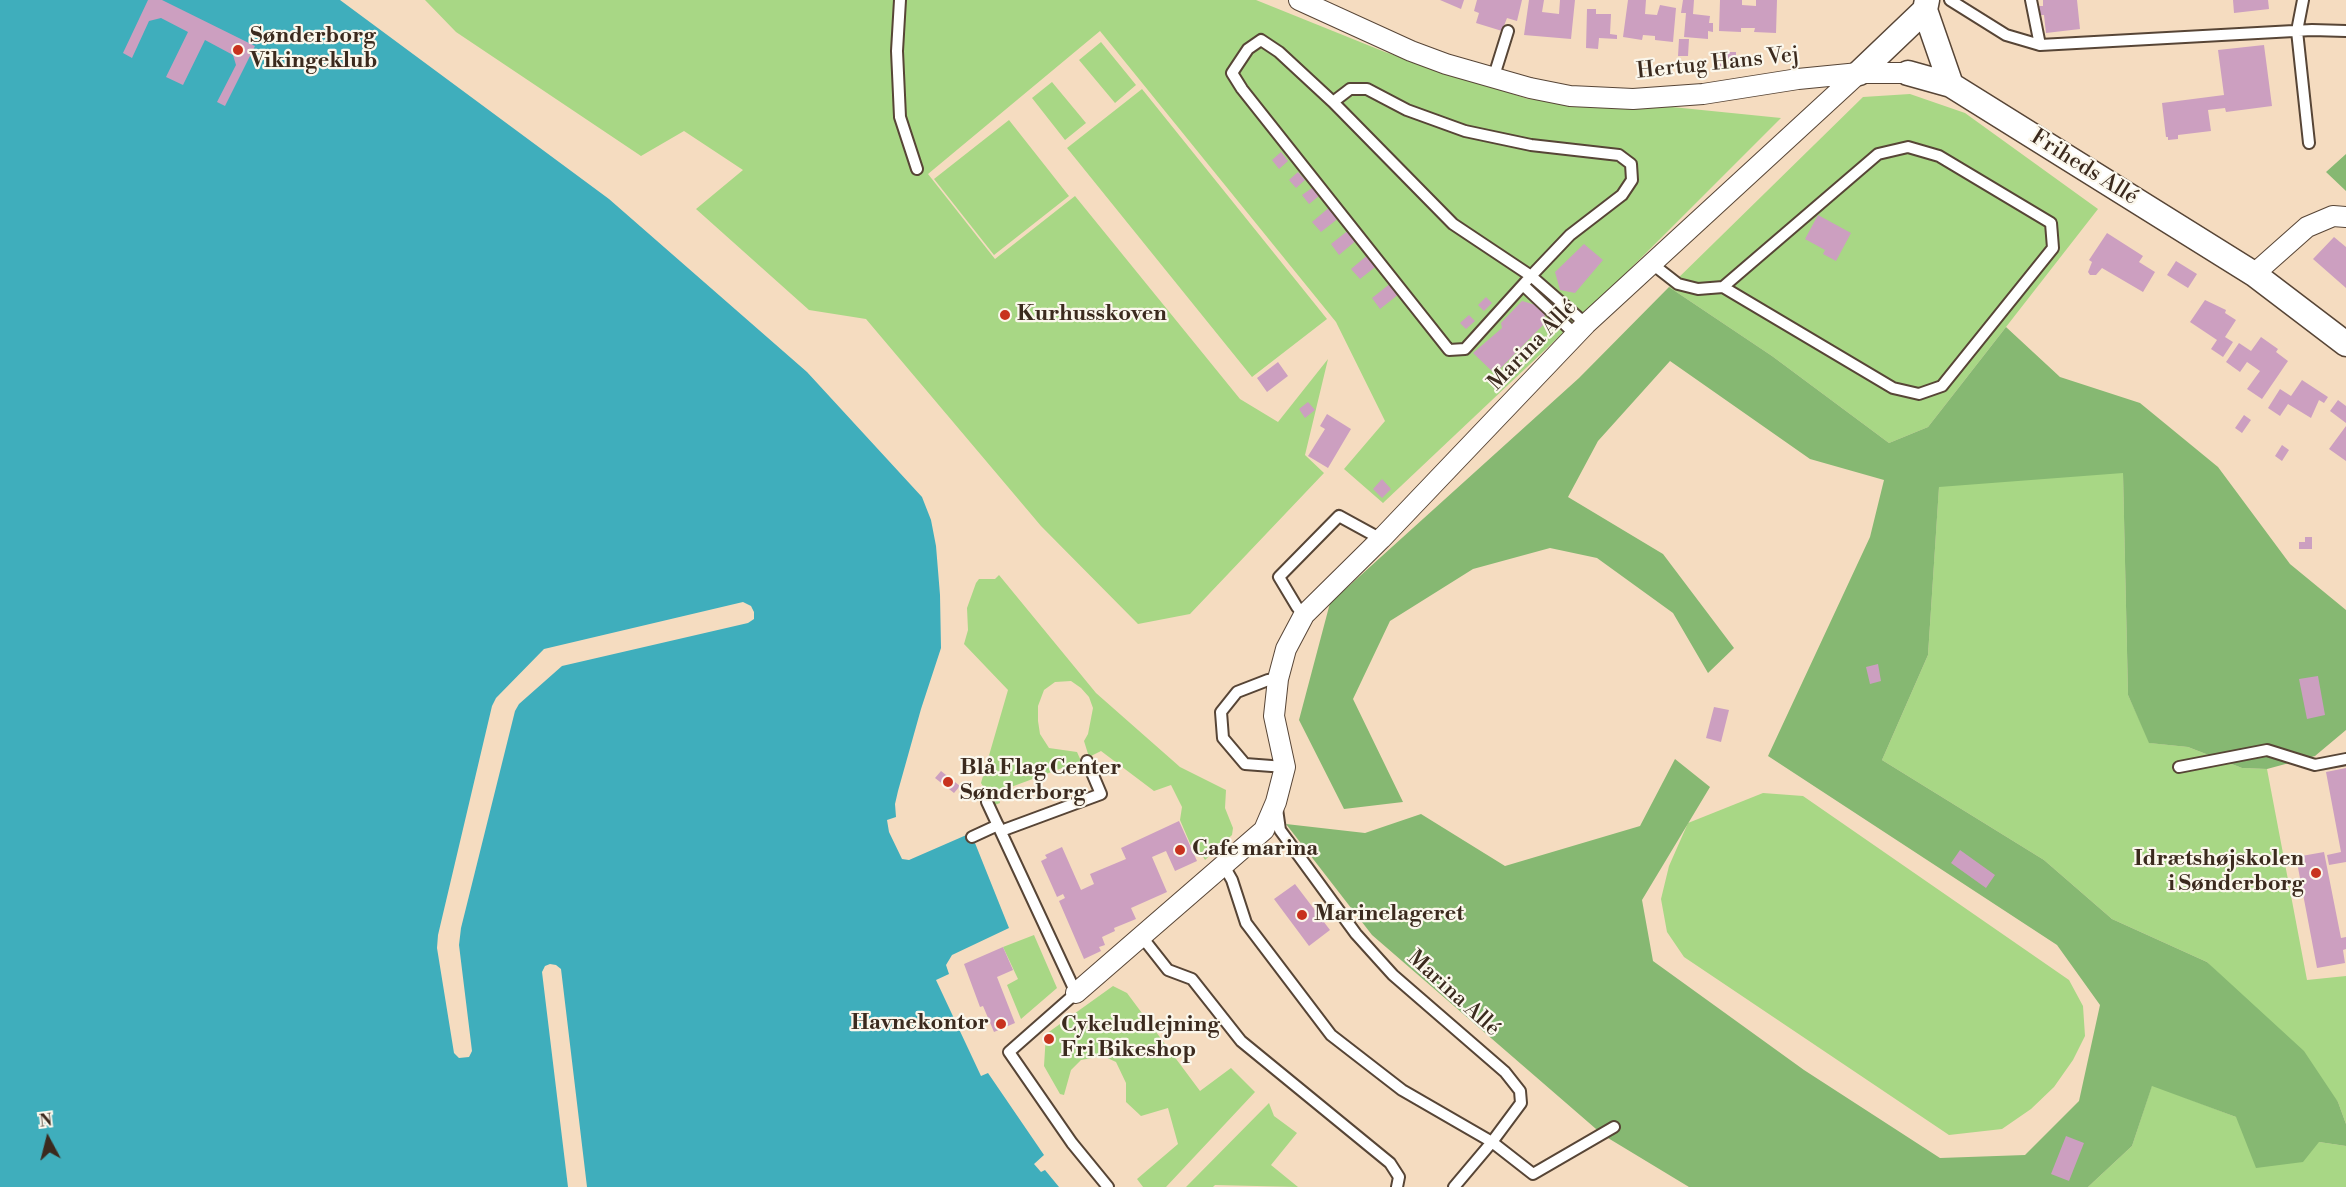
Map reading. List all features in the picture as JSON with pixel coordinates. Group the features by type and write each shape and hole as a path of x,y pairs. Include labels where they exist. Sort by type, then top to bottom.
{"street":[{"name":"Hertug Hans Vej","path":"1299,0 1411,51 1493,78 1570,96 1633,99 1703,94 1798,79 1860,73 1908,73"},
{"path":"1860,73 1926,5 1951,85"},
{"name":"Marina Allé","path":"1076,993 1264,830 1276,802 1285,767 1274,716 1278,679 1286,649 1304,615 1381,539 1581,329 1860,73"},
{"name":"Friheds Allé","path":"1908,73 1951,85 2254,274 2346,344"},
{"path":"2254,274 2307,227 2333,216 2346,217"}],"lane":[{"path":"900,0 897,51 900,117 917,169"},
{"path":"1950,0 2006,35 2040,45 2297,31 2346,32"},
{"path":"2031,0 2040,45"},
{"path":"2303,0 2297,31 2308,143"},
{"path":"1493,78 1508,31"},
{"path":"1333,102 1350,89 1367,89 1407,110 1465,131 1531,144 1619,155 1631,164 1632,180 1622,195 1570,235 1531,276 1465,349 1449,350 1242,89 1232,73 1248,49 1261,40 1279,52 1333,102 1454,224 1531,276 1581,329"},
{"path":"1651,263 1678,285 1698,289 1723,286 1878,154 1908,147 1939,156 2051,223 2053,248 1942,386 1919,394 1893,388 1723,286"},
{"path":"1523,285 1581,329"},
{"path":"1304,615 1279,577 1339,516 1381,539"},
{"path":"1278,679 1268,680 1236,692 1221,712 1223,738 1245,764 1285,767"},
{"path":"2179,767 2267,750 2315,765 2346,759"},
{"path":"972,837 1101,794 1087,761"},
{"path":"987,802 1076,993"},
{"name":"Marina Allé","path":"1276,802 1280,830 1356,934 1394,975 1505,1072 1520,1091 1521,1103 1454,1187"},
{"path":"1224,866 1232,880 1246,923 1330,1035 1402,1090 1492,1142 1533,1174 1614,1127"},
{"path":"1142,937 1168,970 1192,979 1241,1041 1390,1163 1398,1177 1397,1187"},
{"name":"Marina Allé","path":"1076,993 1009,1052 1072,1143 1108,1187"}],"green space":[{"name":"Kurhusskoven","path":"425,0 1256,0 1385,52 1528,99 1672,107 1781,118 1617,282 1383,503 1344,469 1385,421 1336,322 1100,31 928,174 995,259 1075,196 1240,399 1278,422 1328,359 1305,455 1324,473 1190,614 1138,624 1041,526 866,319 809,310 696,209 743,170 684,131 641,156 456,32"},
{"path":"1101,42 1136,85 1115,103 1079,60"},
{"path":"1052,82 1086,123 1065,140 1032,98"},
{"path":"1142,89 1327,319 1252,377 1067,148"},
{"path":"1910,94 1965,113 2098,209 1928,427 1889,443 1772,356 1669,287 1863,97"},
{"path":"1009,120 1069,196 994,255 934,179"},
{"path":"2346,154 2346,191 2326,172"},
{"path":"1669,287 1772,356 1889,443 1928,427 2006,327 2060,377 2140,403 2218,467 2290,564 2346,610 2346,730 2315,756 2267,769 2242,768 2188,747 2149,743 2128,695 2123,473 1939,487 1928,655 1882,760 2044,860 2112,919 2207,962 2304,1051 2338,1102 2346,1124 2346,1146 2319,1142 2303,1162 2256,1168 2236,1117 2152,1086 2132,1146 2088,1187 1689,1187 1603,1135 1372,935 1286,824 1365,833 1421,814 1505,866 1640,826 1675,759 1710,787 1642,900 1653,961 1804,1070 1940,1158 2025,1155 2079,1101 2100,1005 2057,945 1768,756 1870,537 1884,480 1810,459 1670,361 1598,441 1568,497 1663,554 1734,648 1708,673 1673,613 1597,558 1550,548 1473,569 1390,621 1353,699 1403,802 1344,809 1299,720 1330,603 1579,378"},
{"path":"2123,472 2128,695 2150,743 2188,747 2242,768 2267,769 2307,980 2346,976 2346,1124 2338,1102 2207,962 2112,919 2044,860 1882,760 1928,655 1939,486"},
{"path":"999,575 1096,693 1180,767 1226,790 1225,808 1233,828 1232,835 1205,860 1201,853 1195,855 1180,820 1182,807 1171,785 1154,791 1101,751 1089,757 1084,741 1088,734 1093,708 1089,697 1071,681 1055,682 1044,690 1038,706 1038,721 1040,734 1049,748 1077,752 1081,761 1003,790 999,798 1000,803 995,805 981,783 1008,690 964,644 968,630 967,608 976,583 979,579 995,579"},
{"path":"1763,793 1803,796 2069,980 2083,1006 2085,1036 2073,1060 2054,1087 2031,1109 2002,1129 1949,1135 1684,957 1667,932 1661,899 1669,866 1688,823"},
{"path":"1034,935 1057,988 1021,1019 1007,985 1018,979 1003,947"},
{"path":"1113,986 1127,993 1200,1091 1231,1068 1255,1092 1166,1187 1143,1187 1137,1179 1178,1144 1168,1108 1141,1116 1126,1102 1126,1083 1116,1062 1103,1056 1081,1060 1071,1070 1064,1095 1060,1094 1044,1066 1046,1034"},
{"path":"2152,1085 2236,1117 2319,1142 2346,1146 2346,1187 2088,1187 2132,1146"},
{"path":"1269,1103 1274,1116 1297,1133 1271,1165 1298,1187 1215,1185 1213,1187 1186,1187"}],"water":[{"path":"0,0 340,0 609,199 807,372 922,497 931,520 936,546 941,648 898,791 895,804 896,817 887,820 889,832 902,859 909,860 971,833 1009,928 952,955 946,965 949,974 936,980 981,1076 988,1073 1044,1155 1034,1164 1041,1172 1045,1170 1059,1187 0,1187"}],"pier":[{"path":"743,602 751,606 754,612 754,619 748,623 562,666 519,704 515,711 461,928 459,945 472,1051 469,1057 459,1058 454,1053 437,948 438,935 492,706 496,698 544,649"},
{"path":"550,964 561,969 587,1187 568,1187 542,972 545,966"}],"building":[{"name":"Sønderborg Vikingeklub","path":"148,0 162,0 255,46 225,106 217,102 236,65 233,55 205,40 183,85 166,77 188,32 161,18 149,21 132,58 123,53"},
{"path":"1440,0 1464,0 1461,9"},
{"path":"1477,0 1522,0 1517,21 1507,18 1502,31 1476,23 1479,13 1474,11"},
{"path":"1529,0 1544,0 1542,12 1559,14 1560,0 1575,0 1571,39 1524,35"},
{"path":"1628,0 1646,0 1645,14 1657,15 1660,5 1676,8 1673,42 1655,40 1655,36 1643,35 1642,40 1623,37"},
{"path":"1683,0 1694,0 1693,14 1710,16 1709,23 1713,23 1713,32 1708,31 1708,39 1684,37 1686,13 1681,13"},
{"path":"1720,0 1742,0 1742,5 1756,6 1756,0 1777,0 1776,33 1754,32 1755,28 1741,28 1741,32 1719,31"},
{"path":"2043,0 2077,0 2080,29 2046,33 2044,15 2040,15 2039,6 2043,6"},
{"path":"2233,0 2268,0 2269,9 2234,13"},
{"path":"1587,9 1596,9 1596,14 1611,14 1610,34 1617,35 1617,39 1599,38 1598,49 1586,48"},
{"path":"1679,39 1689,39 1688,56 1678,56"},
{"path":"2264,45 2272,106 2226,112 2225,108 2208,110 2211,131 2178,135 2178,139 2168,140 2162,103 2224,95 2218,50"},
{"path":"1720,52 1736,52 1736,68 1720,69"},
{"path":"1281,152 1288,161 1279,169 1272,160"},
{"path":"1298,172 1305,180 1296,188 1289,180"},
{"path":"1312,188 1319,196 1309,204 1302,195"},
{"path":"1331,206 1340,217 1321,232 1312,222"},
{"path":"1818,215 1851,233 1836,261 1823,254 1825,250 1805,239"},
{"path":"1350,229 1358,239 1339,255 1331,244"},
{"path":"2107,233 2143,256 2139,262 2155,272 2143,292 2102,268 2096,275 2090,275 2088,272 2092,262 2089,260"},
{"path":"2334,237 2346,247 2346,288 2313,259"},
{"path":"1584,244 1603,260 1575,293 1560,290 1555,272"},
{"path":"1370,253 1379,264 1360,279 1351,269"},
{"path":"2176,261 2197,274 2188,288 2167,275"},
{"path":"1391,283 1399,294 1380,309 1372,298"},
{"path":"1486,297 1492,303 1484,311 1478,305"},
{"path":"2205,300 2226,310 2225,313 2236,320 2225,337 2233,342 2223,357 2211,349 2217,340 2190,322"},
{"path":"1522,301 1543,307 1546,322 1495,374 1473,353 1502,328 1501,323"},
{"path":"1469,315 1475,321 1466,329 1460,323"},
{"path":"2261,337 2278,349 2276,352 2288,361 2262,399 2247,389 2260,371 2247,362 2240,372 2226,362 2239,343 2251,351"},
{"path":"1278,362 1288,376 1267,392 1257,378"},
{"path":"2302,380 2328,397 2324,403 2319,400 2311,418 2288,404 2280,416 2268,408 2280,389 2291,396"},
{"path":"2338,400 2346,406 2346,423 2330,411"},
{"path":"1308,402 1315,410 1305,418 1299,409"},
{"path":"1327,414 1351,429 1328,468 1308,456 1325,429 1320,426"},
{"path":"2244,415 2251,420 2242,433 2235,428"},
{"path":"2346,426 2346,461 2329,449"},
{"path":"2282,445 2289,450 2282,461 2275,456"},
{"path":"1382,479 1391,489 1382,498 1373,489"},
{"path":"2305,537 2312,537 2312,549 2299,549 2299,542 2305,542"},
{"path":"1878,664 1881,681 1870,684 1866,667"},
{"path":"2318,676 2325,715 2307,719 2299,679"},
{"path":"1714,707 1729,710 1721,742 1706,738"},
{"path":"2346,768 2346,862 2329,865 2327,855 2341,852 2326,772"},
{"name":"Blå Flag Center Sønderborg","path":"941,771 960,786 954,793 935,778"},
{"path":"1179,821 1197,861 1175,871 1166,851 1152,857 1167,892 1131,908 1136,919 1114,928 1115,931 1102,937 1105,945 1099,947 1101,951 1084,959 1059,901 1065,898 1063,894 1057,897 1041,861 1047,858 1045,855 1062,847 1081,890 1094,884 1090,874 1126,859 1121,848"},
{"path":"1960,850 1995,875 1986,888 1951,863"},
{"path":"2324,852 2341,938 2346,937 2346,949 2343,950 2345,963 2317,968 2296,857"},
{"name":"Marinelageret","path":"1295,884 1330,930 1309,946 1274,899"},
{"path":"1003,947 1013,970 997,977 1015,1023 994,1032 983,1006 980,1007 964,964"},
{"path":"2066,1136 2084,1143 2069,1181 2051,1174"}],"place":[{"name":"Sønderborg Vikingeklub","path":"238,50"},
{"name":"Kurhusskoven","path":"1005,315"},
{"name":"Blå Flag Center Sønderborg","path":"948,782"},
{"name":"Cafe marina","path":"1180,850"},
{"name":"Idrætshøjskolen i Sønderborg","path":"2316,873"},
{"name":"Marinelageret","path":"1302,915"},
{"name":"Havnekontor","path":"1001,1024"},
{"name":"Cykeludlejning Fri Bikeshop","path":"1049,1039"}]}
